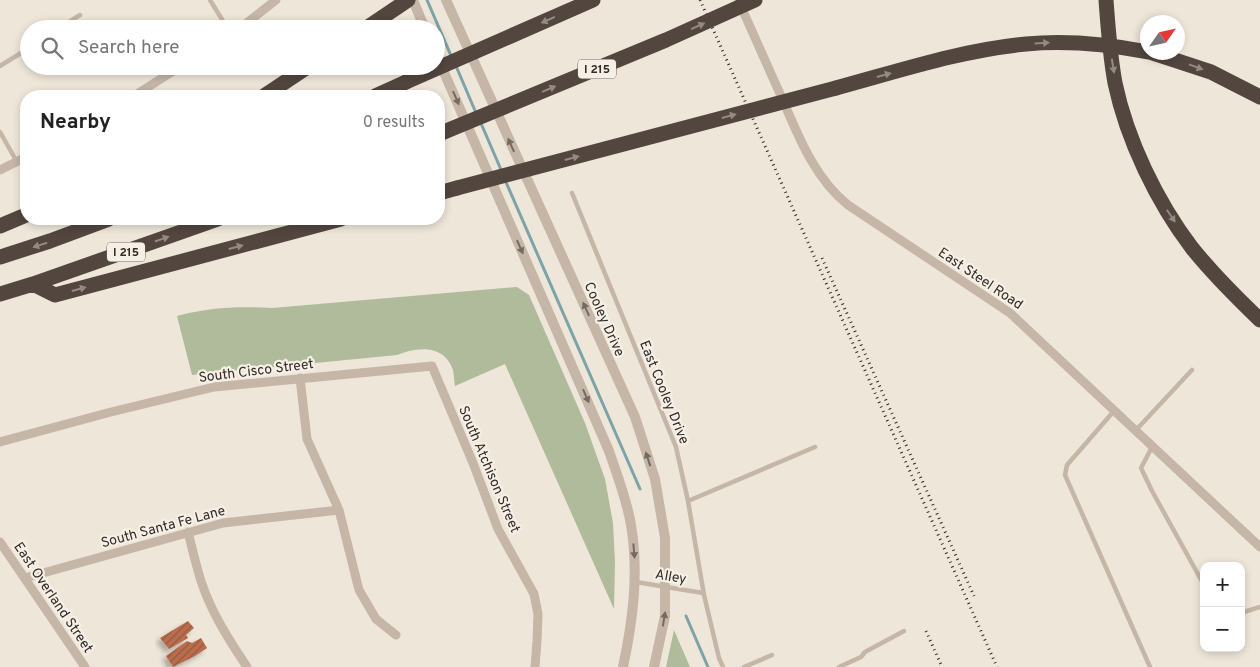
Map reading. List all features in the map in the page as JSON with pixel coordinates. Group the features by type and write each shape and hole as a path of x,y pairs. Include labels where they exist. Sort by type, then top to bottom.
{"highway":[{"path":"378,20 408,0"},
{"path":"445,65 594,0"},
{"name":"I 215","path":"445,132 616,61 755,0"},
{"path":"1106,0 1108,40 1116,85 1143,165 1165,207 1192,247 1222,282 1260,320"},
{"path":"445,191 972,53 1027,44 1063,42 1090,43 1140,50"},
{"path":"1174,60 1211,72 1260,96"},
{"path":"273,90 296,75"},
{"path":"388,90 422,75"},
{"path":"0,226 20,218"},
{"path":"0,257 93,225"},
{"name":"I 215","path":"0,294 34,284 201,225"},
{"path":"34,284 55,295 318,225"}],"street":[{"path":"250,20 276,0"},
{"path":"413,0 421,20"},
{"name":"Cooley Drive","path":"446,0 634,417 655,479 665,538 666,587 665,616 654,667"},
{"name":"East Steel Road","path":"738,0 800,138 811,159 835,194 848,205 1010,313 1260,547"},
{"path":"143,90 167,75"},
{"path":"445,75 609,451 631,524 635,558 635,582 631,628 623,667"},
{"path":"0,170 20,160"},
{"name":"South Cisco Street","path":"0,442 214,387 432,366"},
{"name":"South Atchison Street","path":"432,366 473,463 498,529 534,594 538,614 538,641 535,667"},
{"path":"300,378 307,439 339,510 359,590 376,619 396,635"},
{"name":"South Santa Fe Lane","path":"25,578 223,522 339,510"},
{"path":"188,532 201,581 211,607 230,643 247,667"},
{"name":"East Overland Street","path":"0,542 84,667"}],"lane":[{"path":"210,0 222,20"},
{"path":"71,20 80,14"},
{"path":"0,66 20,54"},
{"path":"0,132 17,162"},
{"name":"East Cooley Drive","path":"572,192 676,447 688,501 704,594 719,658 723,667"},
{"path":"1136,430 1192,370"},
{"path":"1115,410 1067,465 1065,474 1150,667"},
{"path":"1153,446 1141,468 1200,577"},
{"path":"688,501 814,447"},
{"name":"Alley","path":"635,582 704,594"},
{"path":"1245,612 1260,607"},
{"path":"839,667 861,657 865,652 904,631"},
{"path":"744,667 772,655"}],"green space":[{"path":"517,287 529,295 585,423 605,479 613,523 615,562 614,609 505,364 455,386 453,370 449,362 437,352 421,349 397,355 192,375 177,316 224,308 272,308"},
{"path":"674,630 690,667 666,667"}],"building":[{"path":"188,621 194,628 186,635 188,638 169,649 160,638"},
{"path":"201,638 207,648 173,667 166,656 187,641 192,643"}],"waterway":[{"path":"427,0 436,20"},
{"path":"445,42 452,58"},
{"path":"456,66 476,113"},
{"path":"480,121 502,172"},
{"path":"505,180 640,489"},
{"path":"686,616 708,667"}],"railway":[{"path":"700,0 997,667"},
{"path":"822,258 974,596"},
{"path":"926,631 942,667"}]}
